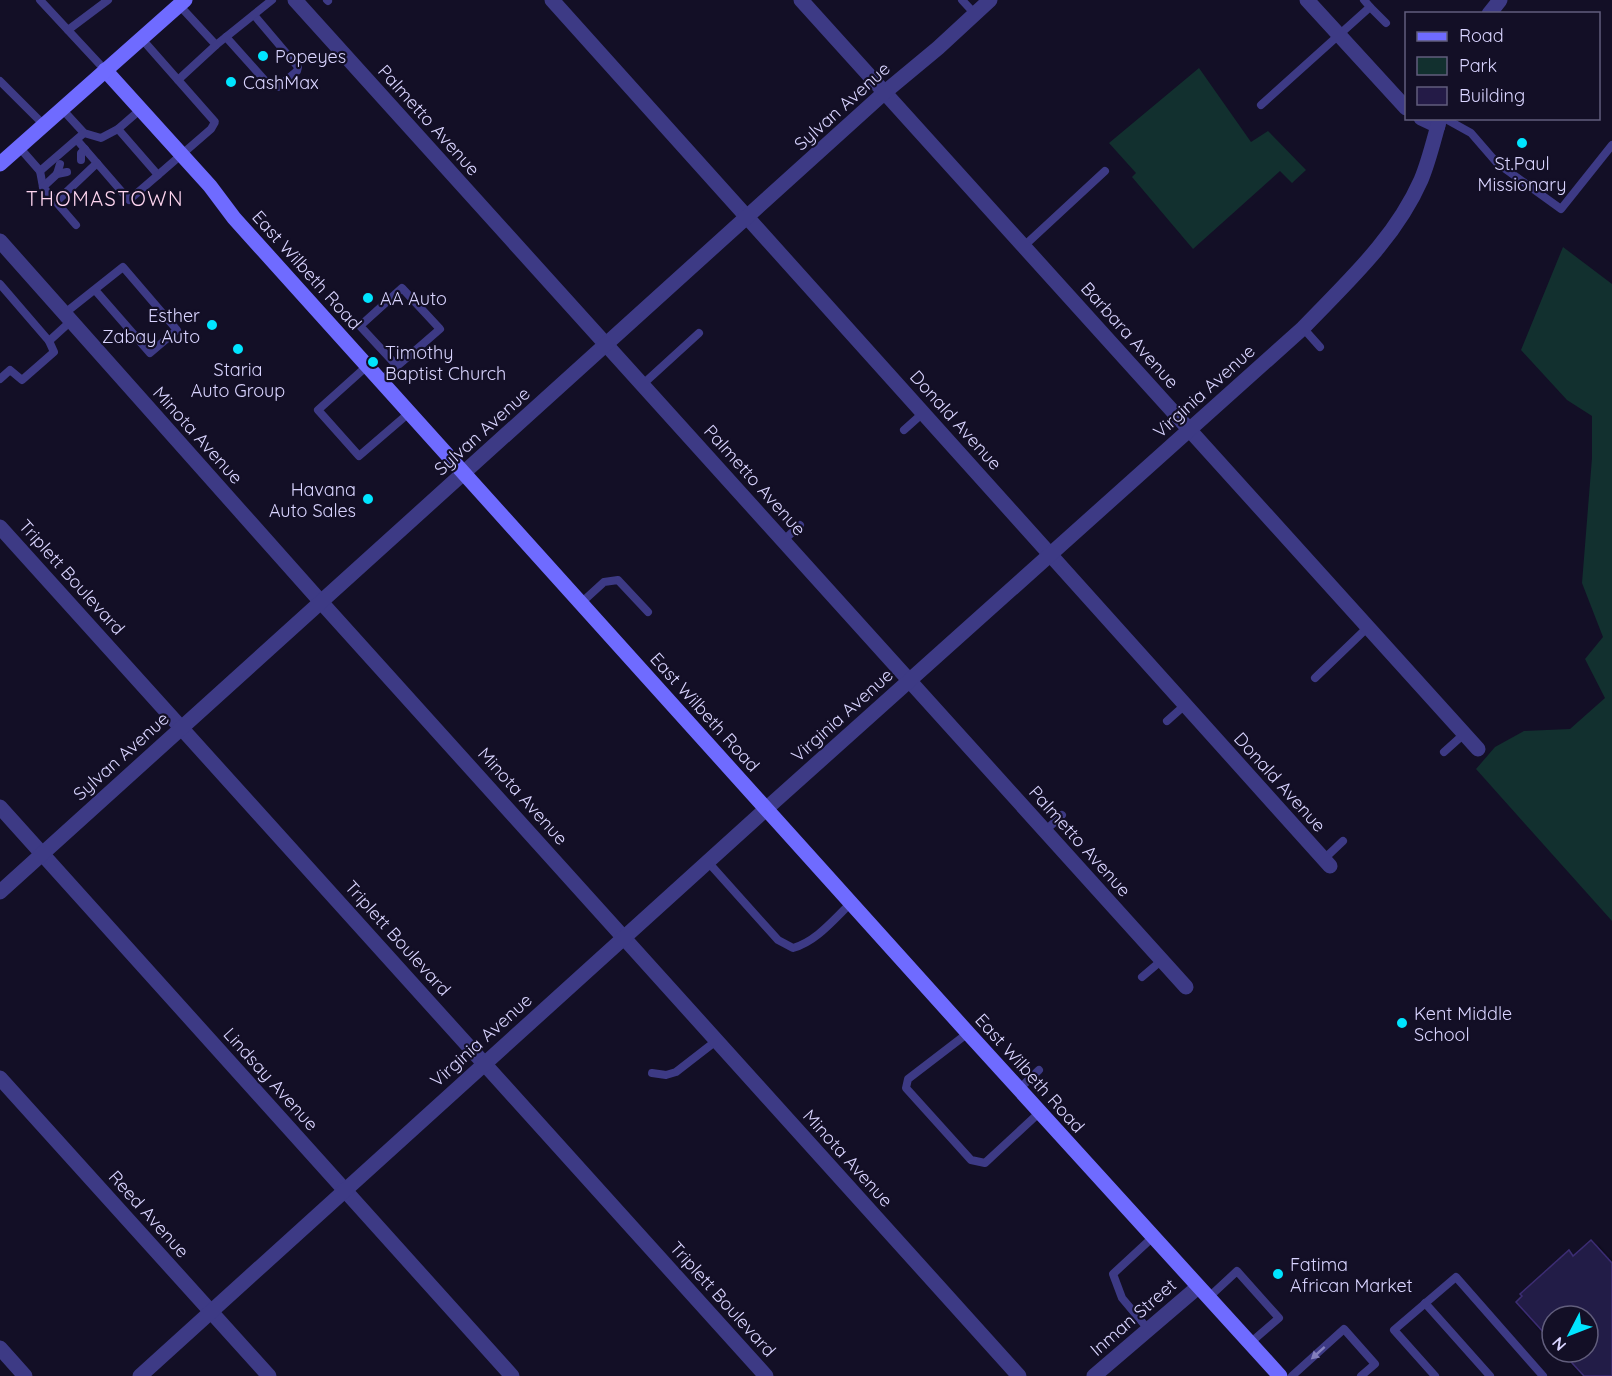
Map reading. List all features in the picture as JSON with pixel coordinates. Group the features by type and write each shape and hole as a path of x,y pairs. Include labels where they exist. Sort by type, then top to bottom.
{"main road":[{"path":"0,164 182,3"},
{"name":"East Wilbeth Road","path":"105,70 210,186 234,218 380,381 968,1034 1280,1376"}],"street":[{"name":"Palmetto Avenue","path":"294,0 1186,987"},
{"name":"Donald Avenue","path":"552,0 1327,862"},
{"name":"Barbara Avenue","path":"801,0 1478,749"},
{"name":"Sylvan Avenue","path":"0,892 885,92 990,0"},
{"path":"1307,0 1405,106"},
{"name":"Virginia Avenue","path":"140,1376 766,808 1303,328 1365,264 1391,233 1422,179 1441,121"},
{"name":"Minota Avenue","path":"0,241 321,603 1019,1376"},
{"name":"Triplett Boulevard","path":"0,527 766,1376"},
{"name":"Lindsay Avenue","path":"0,807 513,1376"},
{"name":"Reed Avenue","path":"0,1078 269,1376"},
{"name":"Inman Street","path":"1094,1376 1148,1329 1203,1292"},
{"path":"0,1348 25,1376"}],"lane":[{"path":"40,0 105,70"},
{"path":"68,30 108,0"},
{"path":"178,80 216,45 272,0"},
{"path":"962,0 975,14"},
{"path":"182,3 216,45"},
{"path":"1261,105 1339,35 1367,3 1386,23"},
{"path":"226,37 268,84 278,87 297,71 298,67 254,15"},
{"path":"76,140 80,153 98,164 129,200 211,129 215,122 141,38"},
{"path":"0,81 43,124"},
{"path":"62,108 84,133 101,138 118,129 141,109"},
{"path":"1441,121 1471,133 1497,163 1561,209 1612,144"},
{"path":"118,129 158,175"},
{"path":"40,171 84,133"},
{"path":"19,147 40,171 43,187 76,225"},
{"path":"43,187 57,174 60,164"},
{"path":"56,202 98,164"},
{"path":"1024,246 1105,171"},
{"path":"57,174 67,172"},
{"path":"49,340 95,290 123,267 177,330 150,353 95,290"},
{"path":"0,284 49,340 54,352 22,380 10,370 0,379"},
{"path":"380,381 440,329 402,288 360,326 397,366"},
{"path":"1303,328 1320,346"},
{"path":"642,385 699,333"},
{"path":"367,366 318,410 358,456 409,413"},
{"path":"904,430 923,413"},
{"path":"783,541 800,525"},
{"path":"581,603 604,582 618,580 648,612"},
{"path":"1315,678 1368,627"},
{"path":"1167,721 1185,705"},
{"path":"1444,752 1464,734"},
{"path":"1045,831 1062,815"},
{"path":"1327,862 1343,841"},
{"path":"708,862 777,940 793,948 814,938 851,903"},
{"path":"1142,977 1162,960"},
{"path":"968,1034 908,1078 906,1088 971,1160 985,1163 1040,1112"},
{"path":"652,1073 666,1076 676,1072 716,1041"},
{"path":"1019,1089 1039,1070"},
{"path":"1148,1329 1122,1298 1113,1274 1153,1237"},
{"path":"1203,1292 1237,1271 1279,1318 1250,1343"},
{"path":"1435,1376 1394,1329 1456,1277 1543,1376"},
{"path":"1425,1303 1490,1376"},
{"path":"1292,1376 1344,1329 1374,1364 1361,1376"}],"green space":[{"path":"1199,68 1251,142 1268,131 1306,170 1292,183 1280,171 1193,249 1132,177 1136,173 1109,143"},
{"path":"1563,247 1612,284 1612,921 1476,769 1495,747 1524,731 1570,729 1605,698 1585,659 1603,637 1582,583 1592,458 1592,416 1567,400 1521,350"}],"building":[{"path":"1591,1240 1612,1263 1612,1376 1584,1376 1573,1364 1600,1364 1600,1304 1540,1304 1540,1328 1516,1302 1522,1296 1520,1294 1569,1250 1573,1256"}],"place":[{"name":"Popeyes","path":"263,56"},
{"name":"CashMax","path":"231,82"},
{"name":"St.Paul Missionary","path":"1522,143"},
{"name":"AA Auto","path":"368,298"},
{"name":"Esther Zabay Auto","path":"212,325"},
{"name":"Staria Auto Group","path":"238,349"},
{"name":"Timothy Baptist Church","path":"373,362"},
{"name":"Havana Auto Sales","path":"368,499"},
{"name":"Kent Middle School","path":"1402,1023"},
{"name":"Fatima African Market","path":"1278,1274"}],"district":[{"name":"THOMASTOWN","path":"105,198"}]}
